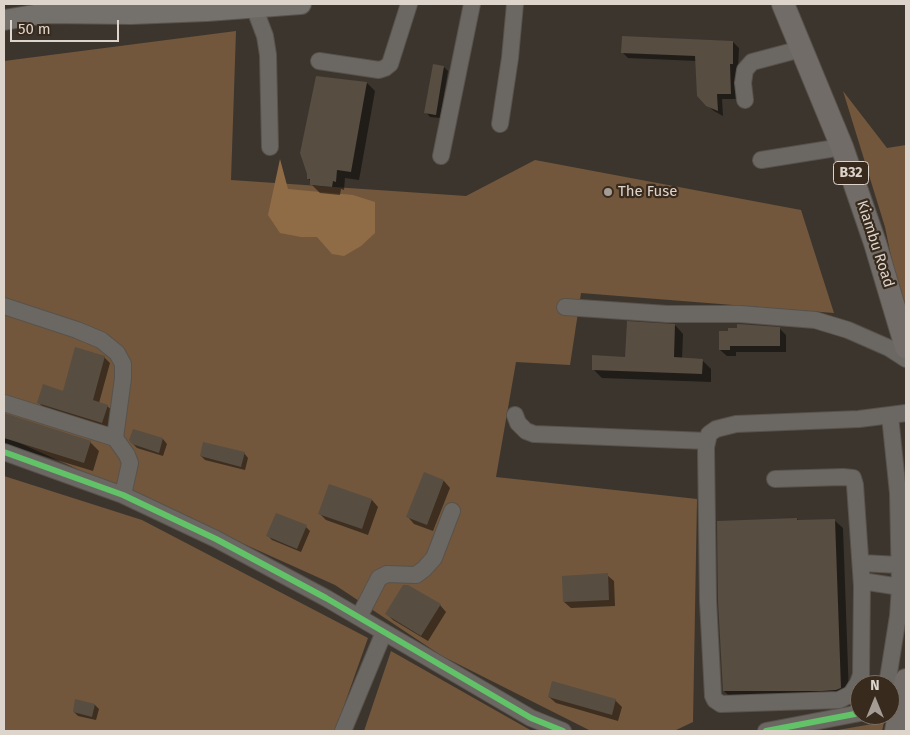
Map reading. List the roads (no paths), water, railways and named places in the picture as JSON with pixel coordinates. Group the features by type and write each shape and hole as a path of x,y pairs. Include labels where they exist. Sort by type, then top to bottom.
{"highway":[{"name":"Kiambu Road","path":"783,4 842,147 876,243 906,347"},
{"path":"900,696 906,680"}],"main road":[{"path":"4,7 18,4"},
{"path":"4,20 104,4"},
{"path":"45,13 131,14 301,4"}],"street":[{"path":"319,61 379,70 385,68 390,64 409,4"},
{"path":"441,156 472,4"},
{"path":"500,124 510,58 515,4"},
{"path":"254,7 265,36 268,55 270,147"},
{"path":"745,100 743,83 745,70 752,62 801,49"},
{"path":"762,160 842,147"},
{"path":"4,306 77,330 101,340 117,353 123,364 123,378 115,438"},
{"path":"565,307 667,314 740,314 815,320 848,330 889,348 906,359"},
{"path":"4,403 115,438 127,455 130,463 123,495"},
{"path":"775,479 852,478 855,485 862,581 861,675 851,694 839,700 728,704 721,704 715,700 708,601 706,447 709,434 716,429 736,424 859,419 898,414 900,586 898,616 889,675"},
{"path":"515,415 518,423 526,431 534,434 708,441"},
{"path":"4,452 123,495 216,539 359,617 531,718 564,731"},
{"path":"359,617 379,578 387,574 416,574 424,569 434,558 452,511"},
{"path":"861,563 900,565"},
{"path":"862,581 900,586"},
{"path":"343,731 384,632"},
{"path":"766,731 850,715"}],"place":[{"name":"The Fuse","path":"608,192"}]}
